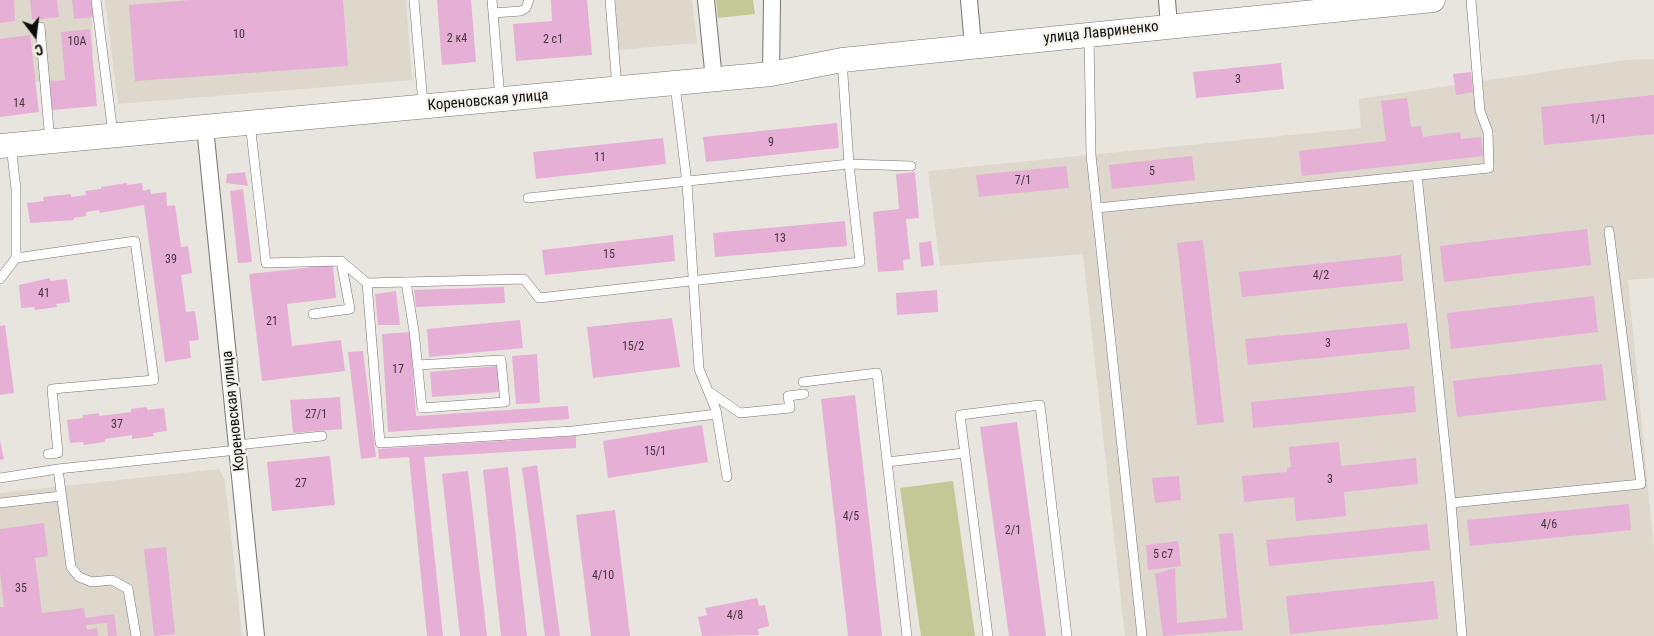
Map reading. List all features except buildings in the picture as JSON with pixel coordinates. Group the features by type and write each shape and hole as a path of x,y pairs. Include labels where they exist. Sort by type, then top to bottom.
{"street":[{"path":"706,0 714,80"},
{"path":"771,74 772,0"},
{"path":"968,0 973,46"},
{"path":"1166,0 1169,26"},
{"name":"улица Лавриненко","path":"771,74 842,60 1419,1"},
{"name":"Кореновская улица","path":"6,146 771,74"},
{"name":"Кореновская улица","path":"205,127 256,636"}],"lane":[{"path":"96,0 113,136"},
{"path":"414,0 423,107"},
{"path":"492,0 500,100"},
{"path":"493,13 521,10 526,8 529,0"},
{"path":"610,0 618,89"},
{"path":"1097,208 1489,168 1488,132 1480,111 1471,0"},
{"path":"40,27 50,141"},
{"path":"1089,35 1091,155 1142,636"},
{"path":"250,123 266,263 341,261 366,283 524,280 539,298 860,262 849,164 842,60"},
{"path":"674,83 687,183 699,369 717,414 727,477"},
{"path":"0,279 16,258 16,189 6,146"},
{"path":"528,198 687,183 849,164 911,166"},
{"path":"1417,175 1451,503 1462,636"},
{"path":"1451,503 1641,484 1609,231"},
{"path":"16,258 135,241 154,380 52,389 58,453 48,454"},
{"path":"313,314 350,309 341,261"},
{"path":"406,282 422,408 505,402 501,360 418,365"},
{"path":"366,283 380,442 573,431 717,414"},
{"path":"803,382 877,373 907,636"},
{"path":"708,391 740,413 790,408 788,396 804,394"},
{"path":"988,636 960,415 1040,405 1067,636"},
{"path":"0,478 322,436"},
{"path":"887,462 964,452"},
{"path":"58,469 60,496 71,566 79,577 92,582 112,580 128,589 136,636"},
{"path":"0,503 60,496"}],"shaded area":[{"path":"0,0 91,0 93,52 63,55 65,80 36,82 0,96"},
{"path":"105,0 406,0 412,80 118,104"},
{"path":"615,0 692,0 697,43 619,50"},
{"path":"1654,59 1654,278 1628,280 1654,551 1654,636 1125,636 1083,254 940,266 928,171 1361,128 1359,99 1626,60"},
{"path":"219,469 225,480 242,636 0,636 0,493"}],"green space":[{"path":"716,0 753,0 755,14 718,18"},
{"path":"953,481 975,636 921,636 900,488"}]}
